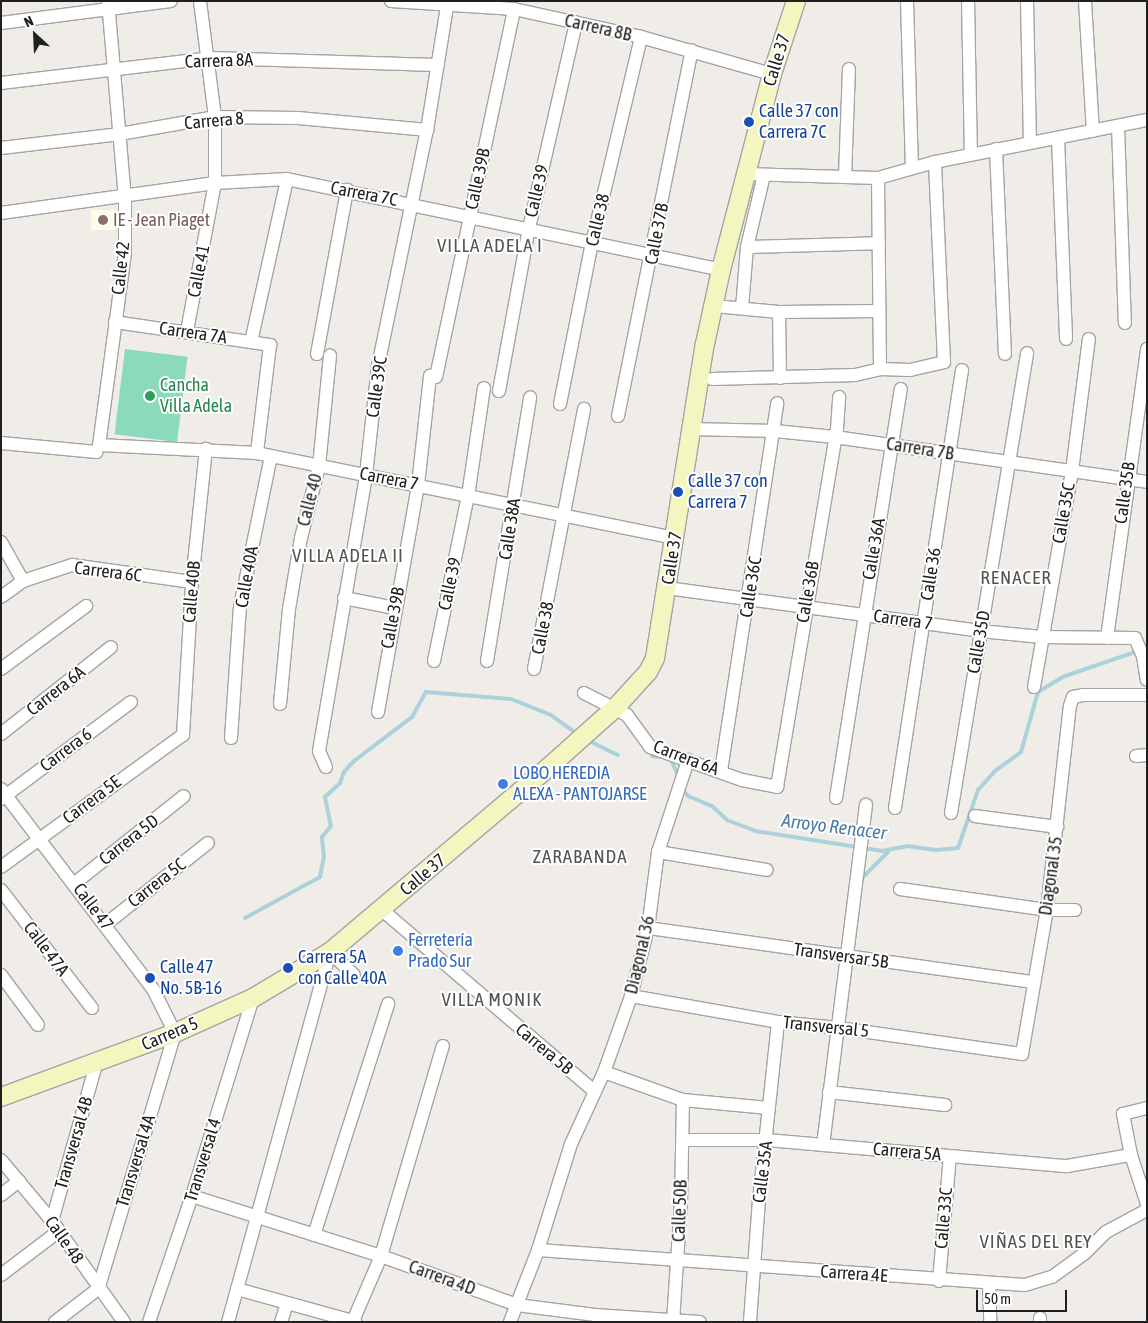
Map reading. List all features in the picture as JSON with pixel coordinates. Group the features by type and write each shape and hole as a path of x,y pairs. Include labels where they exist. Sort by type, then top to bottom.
{"main road":[{"name":"Calle 37","path":"330,952 616,707 639,685 655,658 691,429 721,270 772,74 796,1"},
{"name":"Carrera 5","path":"1,1097 96,1064 174,1033 253,998 330,952"}],"street":[{"path":"1,23 108,4 171,1"},
{"name":"Calle 41","path":"187,331 214,183 215,118 210,58 200,1"},
{"name":"Carrera 8B","path":"391,1 447,7 514,9 641,37 772,74"},
{"path":"907,1 912,168"},
{"path":"968,1 971,154"},
{"path":"1027,1 1030,142"},
{"path":"1085,1 1092,131"},
{"name":"Calle 42","path":"98,448 125,253 125,198 108,4"},
{"name":"Calle 39C","path":"326,767 319,750 366,474 378,366 427,130 447,7"},
{"name":"Calle 39B","path":"378,712 418,485 433,377 470,217 514,9"},
{"name":"Calle 39","path":"499,391 529,228 576,22"},
{"name":"Calle 38","path":"560,404 592,243 641,37"},
{"name":"Calle 37B","path":"618,416 653,254 692,50"},
{"name":"Carrera 8A","path":"1,83 210,58 438,65"},
{"path":"845,177 848,69"},
{"name":"Carrera 8","path":"1,148 120,134 215,118 298,118 427,130"},
{"path":"745,174 878,178 996,148 1147,120"},
{"path":"1118,126 1125,323"},
{"path":"1058,138 1066,339"},
{"path":"996,148 1005,354"},
{"path":"712,379 855,375 880,369 910,370 944,362 935,162"},
{"path":"742,308 747,247 764,175"},
{"path":"878,178 880,369"},
{"path":"251,342 287,180"},
{"name":"Carrera 7C","path":"1,213 125,198 214,183 287,180 412,203 721,270"},
{"path":"317,354 347,190"},
{"path":"747,247 879,244"},
{"path":"714,306 778,312 878,310"},
{"path":"778,312 780,378"},
{"name":"Carrera 7A","path":"115,322 187,331 270,345 257,453"},
{"name":"Calle 35C","path":"1034,687 1072,471 1089,339"},
{"name":"Calle 35B","path":"1107,638 1127,480 1147,349"},
{"name":"Calle 35D","path":"951,813 1027,353"},
{"name":"Calle 40","path":"280,704 289,609 301,538 319,466 330,356"},
{"name":"Calle 36","path":"895,808 951,454 962,370"},
{"name":"Calle 39","path":"434,661 468,496 484,388"},
{"name":"Calle 36A","path":"836,798 863,614 901,389"},
{"name":"Calle 38A","path":"487,661 514,505 530,397"},
{"name":"Calle 36B","path":"777,788 805,606 835,437 838,397"},
{"name":"Calle 36C","path":"721,772 750,597 778,402"},
{"name":"Calle 38","path":"534,669 584,409"},
{"name":"Carrera 7B","path":"691,429 775,431 835,437 1147,482"},
{"name":"Carrera 7","path":"1,443 98,448 206,449 257,453 675,538"},
{"name":"Calle 40B","path":"183,735 192,582 206,449"},
{"name":"Calle 40A","path":"231,738 240,607 271,456"},
{"path":"1,542 23,581"},
{"name":"Carrera 6C","path":"1,597 23,581 78,565 192,582"},
{"name":"Carrera 7","path":"667,588 750,597 980,631 1042,637 1135,638 1143,656 1147,680"},
{"path":"344,598 395,608"},
{"path":"1,669 86,606"},
{"name":"Carrera 6A","path":"1,734 111,647"},
{"name":"Carrera 6A","path":"584,693 627,714 650,748 721,772 777,788"},
{"name":"Diagonal 35","path":"1022,1054 1047,910 1073,698 1147,695"},
{"name":"Carrera 6","path":"3,794 131,702"},
{"name":"Carrera 5E","path":"1,867 183,735"},
{"name":"Diagonal 36","path":"510,1322 538,1250 571,1144 604,1072 631,996 648,928 658,852 688,760"},
{"name":"Calle 47","path":"3,794 75,883 158,996 174,1033"},
{"name":"Carrera 5D","path":"75,883 184,796"},
{"path":"824,1145 829,1092 839,1028 866,805"},
{"path":"975,816 1057,827"},
{"name":"Carrera 5C","path":"106,924 208,843"},
{"path":"658,852 767,870"},
{"path":"900,889 1047,910 1075,910"},
{"name":"Calle 47A","path":"1,890 92,1008"},
{"name":"Carrera 5B","path":"381,909 594,1091"},
{"name":"Transversar 5B","path":"648,928 1034,982"},
{"path":"228,1322 330,952 354,975"},
{"path":"1,975 38,1025"},
{"name":"Transversal 5","path":"631,996 778,1022 839,1028 1022,1054"},
{"name":"Transversal 4","path":"149,1322 192,1196 253,998"},
{"path":"314,1234 388,1004"},
{"name":"Calle 35A","path":"750,1322 756,1267 759,1200 767,1140 778,1022"},
{"name":"Transversal 4A","path":"98,1289 174,1033"},
{"path":"237,1290 354,1321 381,1256 443,1046"},
{"name":"Transversal 4B","path":"55,1226 96,1064"},
{"path":"604,1072 684,1100 769,1108"},
{"path":"829,1092 944,1105"},
{"name":"Calle 50B","path":"673,1321 684,1100"},
{"path":"1147,1108 1123,1114 1131,1155 1147,1204"},
{"name":"Carrera 5A","path":"682,1140 767,1140 1066,1166 1131,1155"},
{"name":"Calle 33C","path":"939,1281 950,1156"},
{"name":"Calle 48","path":"1,1160 55,1226 98,1289 124,1322"},
{"path":"1,1195 20,1181"},
{"name":"Carrera 4D","path":"192,1196 257,1219 314,1234 381,1256 518,1305 595,1315 700,1322"},
{"name":"Carrera 4E","path":"538,1250 939,1281 1025,1285 1052,1277 1085,1253 1106,1232 1147,1210"},
{"path":"1,1275 55,1226"},
{"path":"989,1284 990,1322"},
{"path":"55,1322 98,1289"},
{"path":"282,1322 286,1303"}],"shaded area":[{"name":"IE - Jean Piaget","path":"91,210 115,210 115,230 91,230"}],"green space":[{"name":"Cancha Villa Adela","path":"125,349 188,357 177,442 115,434"}],"waterway":[{"name":"Arroyo Renacer","path":"682,789 688,796 712,806 727,820 755,831 882,851 907,846 936,850 958,848 978,790 995,771 1021,752 1038,692 1065,676 1147,648"},
{"path":"245,918 320,877 324,857 322,837 331,826 325,797 340,783 344,772 354,761 412,717 426,692 511,699 551,715 573,731"},
{"name":"Arroyo Renacer","path":"589,741 618,755"},
{"name":"Arroyo Renacer","path":"652,756 662,757"},
{"name":"Arroyo Renacer","path":"671,760 678,775"},
{"path":"860,880 888,852"}],"place":[{"name":"Calle 37 con Carrera 7C","path":"749,122"},
{"name":"IE - Jean Piaget","path":"103,220"},
{"name":"Cancha Villa Adela","path":"150,396"},
{"name":"Calle 37 con Carrera 7","path":"678,492"},
{"name":"LOBO HEREDIA ALEXA - PANTOJARSE","path":"503,784"},
{"name":"Ferretería Prado Sur","path":"398,951"},
{"name":"Carrera 5A con Calle 40A","path":"288,968"},
{"name":"Calle 47 No. 5B-16","path":"150,978"}],"district":[{"name":"VILLA ADELA I","path":"490,246"},
{"name":"VILLA ADELA II","path":"348,556"},
{"name":"RENACER","path":"1016,578"},
{"name":"ZARABANDA","path":"580,857"},
{"name":"VILLA MONIK","path":"492,1000"},
{"name":"VIÑAS DEL REY","path":"1036,1242"}]}
